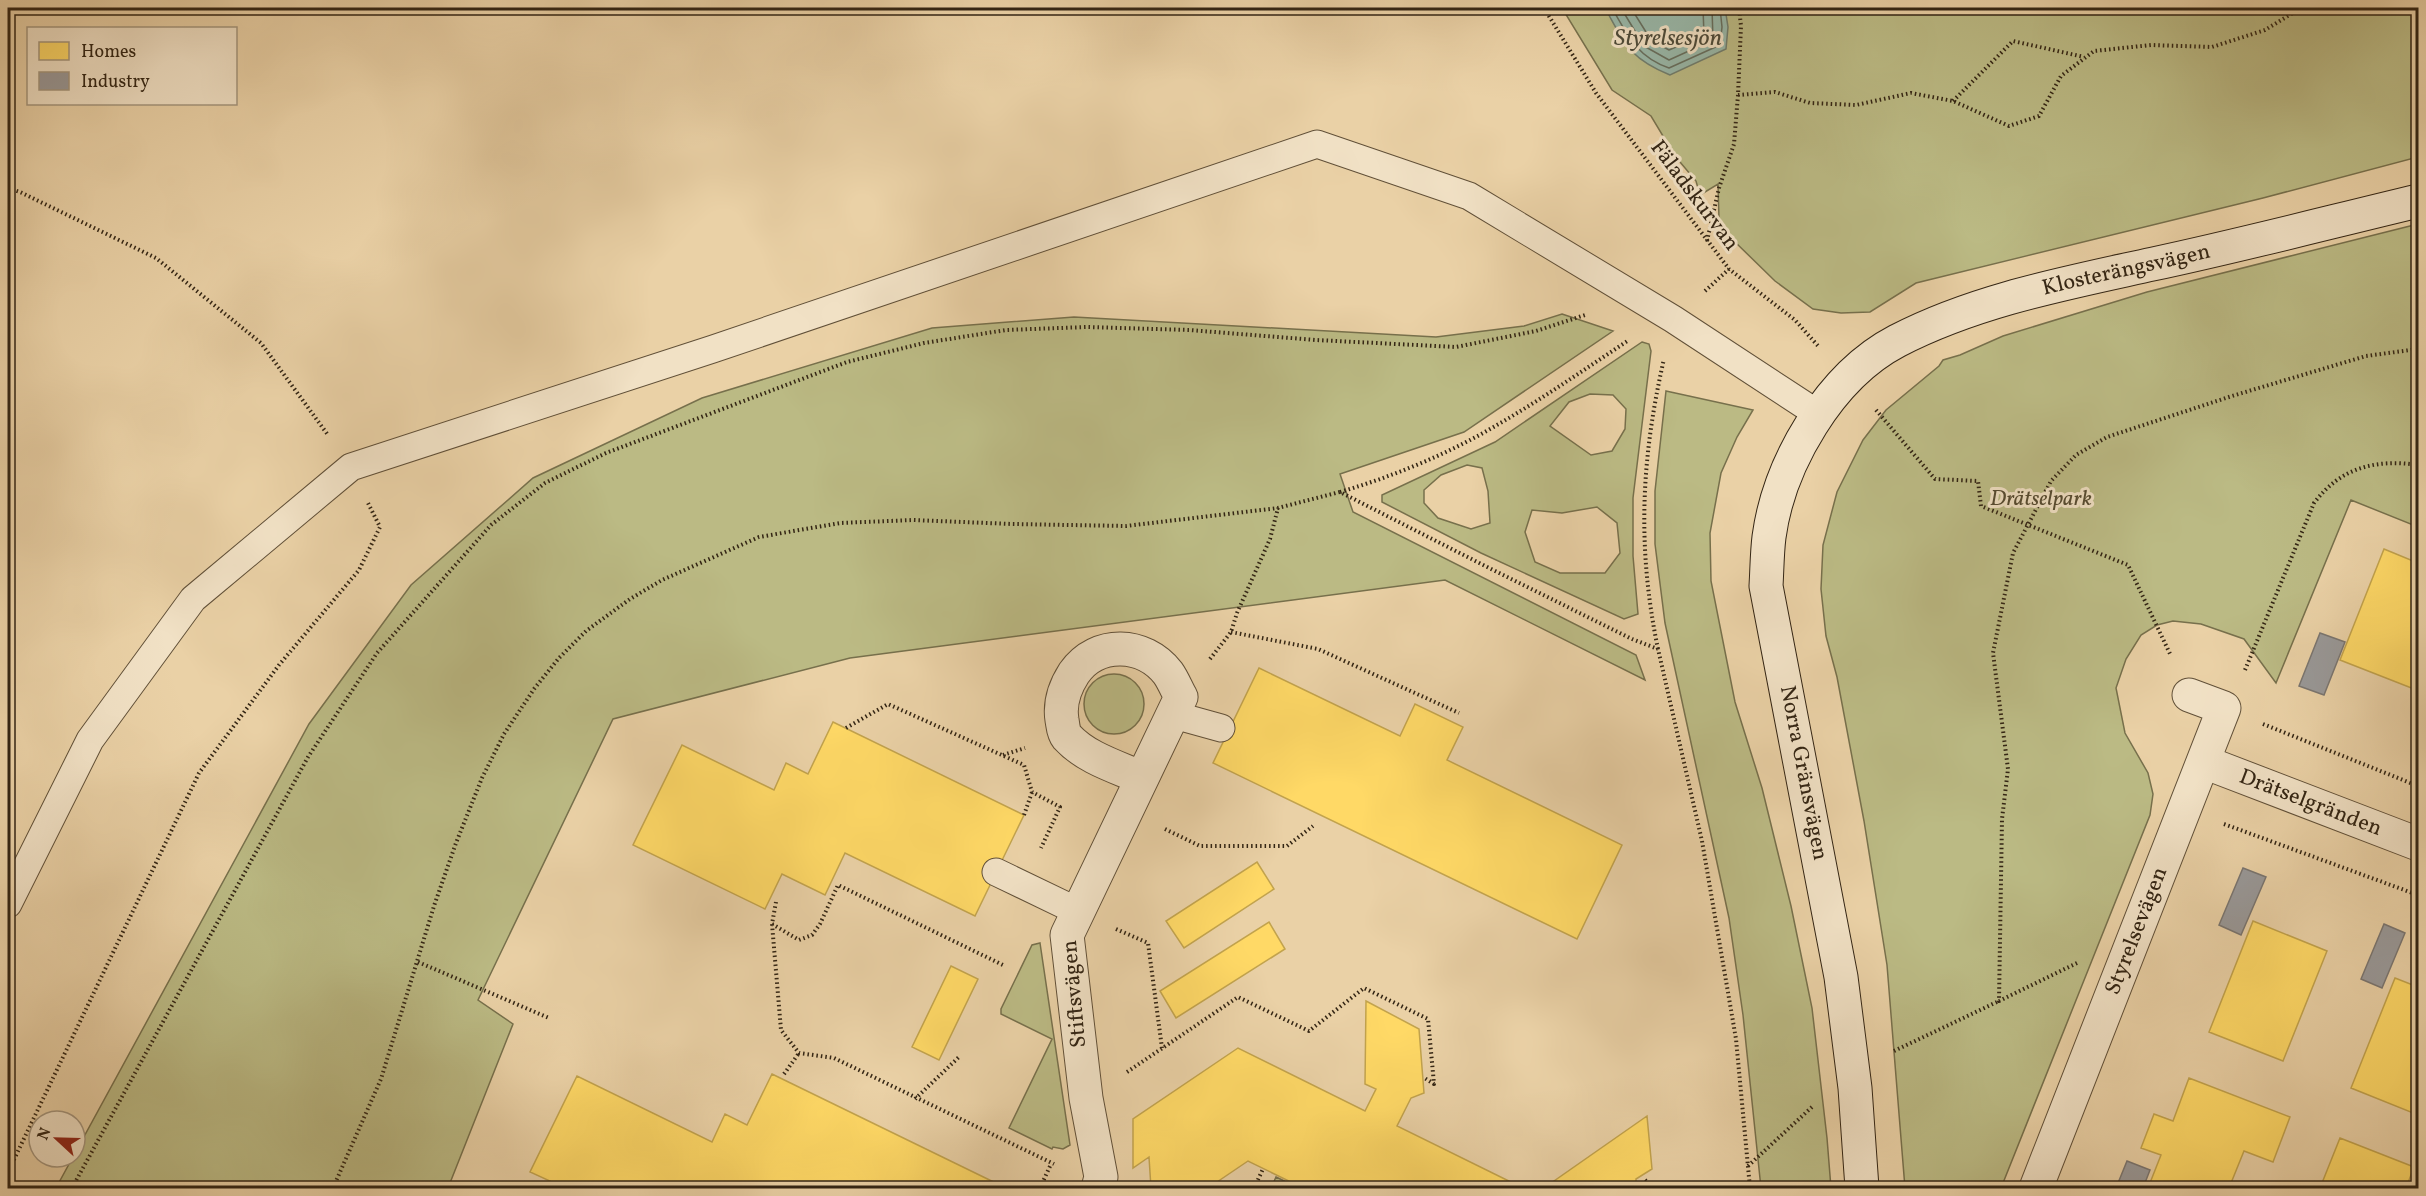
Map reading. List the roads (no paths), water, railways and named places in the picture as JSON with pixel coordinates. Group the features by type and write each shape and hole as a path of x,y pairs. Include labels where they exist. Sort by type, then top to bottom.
{"street":[{"name":"Klosterängsvägen","path":"1849,378 1874,356 1896,342 1948,318 2037,290 2200,254 2418,201"},
{"name":"Norra Gränsvägen","path":"1849,378 1818,414 1796,453 1777,502 1769,536 1766,586 1833,930 1853,1070 1862,1188"},
{"path":"1142,778 1081,750 1064,734 1060,711 1065,686 1082,662 1102,650 1124,648 1145,655 1167,672 1178,706"},
{"name":"Styrelsevägen","path":"2036,1188 2224,708 2189,695"},
{"name":"Stiftsvägen","path":"1100,1183 1086,1098 1067,935 1178,706"},
{"name":"Drätselgränden","path":"2204,762 2418,844"}],"lane":[{"path":"8,904 90,740 193,599 351,467 713,350 1317,144 1469,196 1672,319 1818,414"},
{"path":"1178,706 1221,728"},
{"path":"996,872 1077,911"}],"water":[{"name":"Styrelsesjön","path":"1605,8 1725,8 1728,27 1726,49 1670,75 1645,62 1630,49"}],"park label":[{"name":"Drätselpark","path":"2041,499"}]}
